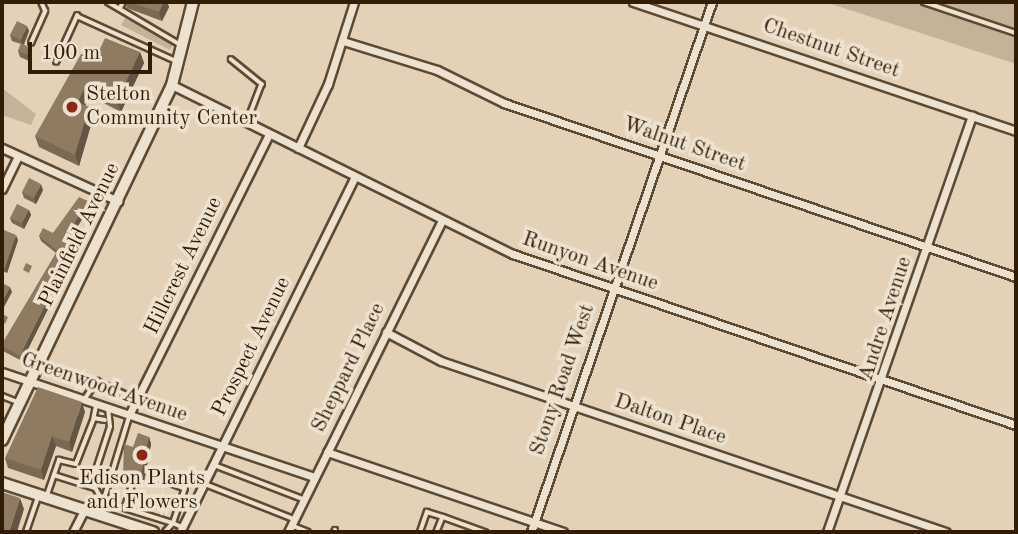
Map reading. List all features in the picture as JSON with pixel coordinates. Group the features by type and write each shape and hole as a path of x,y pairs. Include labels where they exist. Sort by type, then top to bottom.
{"main road":[{"name":"Plainfield Avenue","path":"2,440 172,85 186,47 193,2"},
{"path":"2,483 153,532"}],"street":[{"path":"298,148 343,41 354,2"},
{"name":"Chestnut Street","path":"633,2 1016,131"},
{"name":"Stony Road West","path":"531,532 712,2"},
{"name":"Walnut Street","path":"343,41 660,155 1016,277"},
{"name":"Runyon Avenue","path":"172,85 513,254 1016,425"},
{"name":"Andre Avenue","path":"827,532 884,380 972,116"},
{"name":"Hillcrest Avenue","path":"130,415 269,134"},
{"path":"2,148 118,201"},
{"path":"2,189 18,156"},
{"name":"Prospect Avenue","path":"181,530 355,177"},
{"name":"Sheppard Place","path":"291,525 442,220"},
{"name":"Dalton Place","path":"386,332 441,360 946,532"},
{"name":"Greenwood Avenue","path":"2,372 314,477"},
{"path":"327,452 563,532"},
{"path":"73,532 84,510"}],"lane":[{"path":"31,43 46,10 41,2"},
{"path":"108,2 186,47"},
{"path":"120,8 123,2"},
{"path":"924,2 1016,33"},
{"path":"56,62 77,16 181,64"},
{"path":"230,59 262,84 247,122"},
{"path":"84,400 97,382 137,399"},
{"path":"2,396 20,403"},
{"path":"26,532 60,460 76,464 97,404"},
{"path":"105,420 108,408"},
{"path":"99,515 130,415"},
{"path":"94,418 105,420 110,427 95,488"},
{"path":"213,465 303,499"},
{"path":"54,475 95,488 104,504"},
{"path":"154,477 185,489 186,497 173,523 165,532"},
{"path":"204,484 308,532"},
{"path":"132,487 125,508 173,523 181,530"},
{"path":"186,497 195,500"},
{"path":"130,510 130,525"},
{"path":"420,532 427,512 485,532"},
{"path":"130,525 140,513"},
{"path":"437,532 443,517"}],"shaded area":[{"path":"825,2 1016,2 1016,64"},
{"path":"125,18 174,43 170,50 121,25"},
{"path":"2,88 36,114 31,125 2,115"}],"building":[{"path":"129,2 164,2 159,12"},
{"path":"17,21 27,26 21,40 10,35"},
{"name":"Stelton Community Center","path":"105,38 140,52 117,101 86,85 78,102 89,107 75,155 35,136 81,54 95,60"},
{"path":"21,43 30,48 27,55 18,51"},
{"path":"29,178 41,184 34,198 22,192"},
{"path":"79,197 88,201 74,224 74,247 20,356 2,344 58,251 39,236 43,228 53,233"},
{"path":"17,204 29,210 22,223 10,218"},
{"path":"4,230 16,235 5,268 2,267"},
{"path":"26,263 32,266 29,273 23,270"},
{"path":"2,283 10,287 2,302"},
{"path":"2,314 8,317 5,324 2,322"},
{"path":"38,387 82,402 69,442 52,436 41,470 5,458"},
{"path":"138,433 149,437 140,480 123,475 124,444 133,447"},
{"path":"2,492 20,498 9,532 2,532"}],"place":[{"name":"Stelton Community Center","path":"72,107"},
{"name":"Edison Plants and Flowers","path":"142,455"}]}
